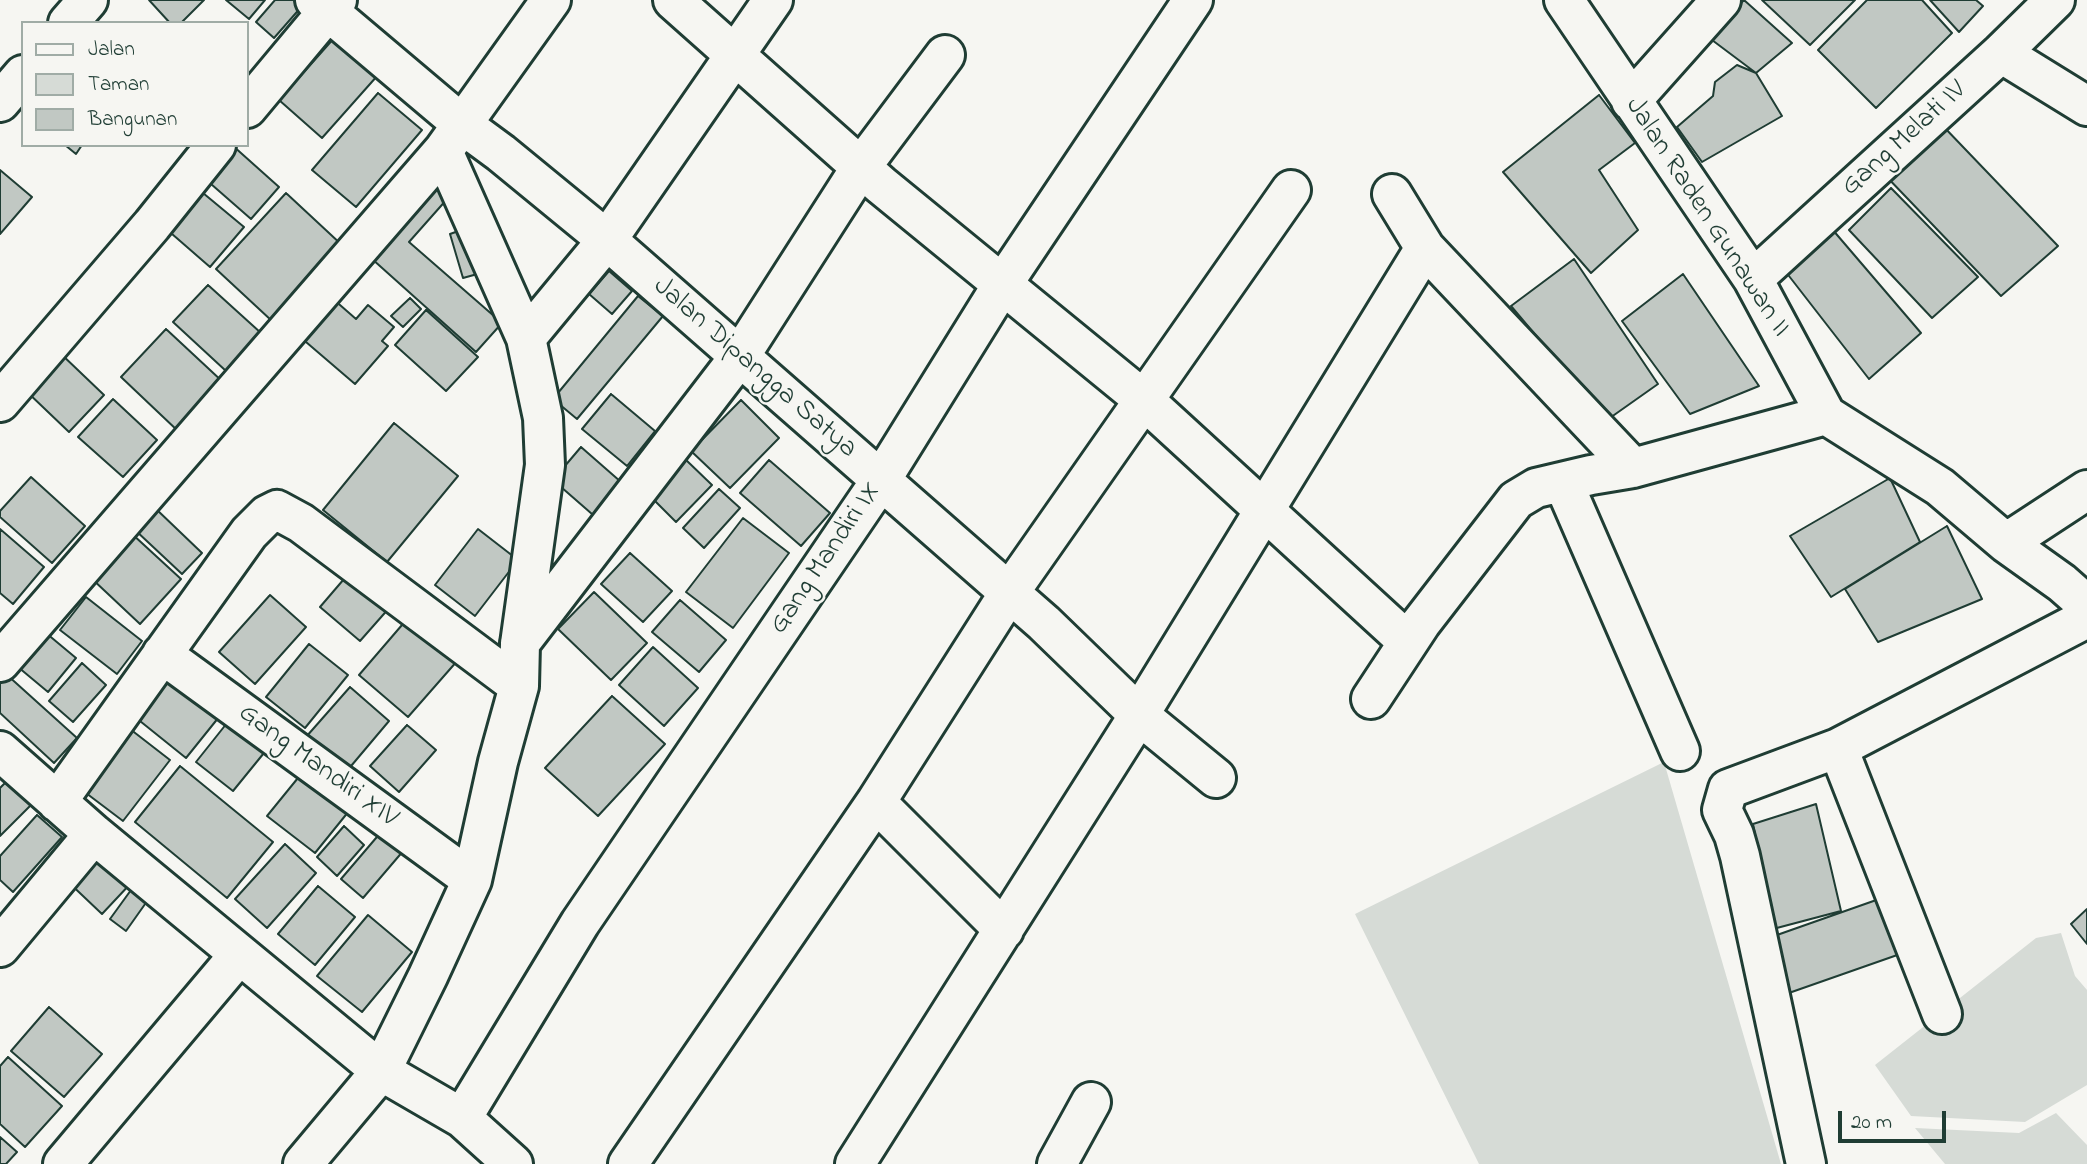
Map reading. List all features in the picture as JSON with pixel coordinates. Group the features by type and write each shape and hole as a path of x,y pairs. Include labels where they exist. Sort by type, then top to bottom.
{"street":[{"path":"70,21 88,0"},
{"path":"0,662 453,138 551,0"},
{"path":"673,0 861,167 1144,400 1408,642"},
{"path":"526,338 607,240 773,0"},
{"name":"Gang Mandiri IX","path":"462,1118 580,923 881,480 1002,285 1193,0"},
{"name":"Jalan Raden Gunawan II","path":"1564,0 1753,279 1826,415 1940,487 2006,543 2062,583 2087,605"},
{"path":"1631,101 1721,0"},
{"name":"Gang Melati IV","path":"1753,279 2001,53 2055,0"},
{"path":"248,107 327,4"},
{"name":"Jalan Dipangga Satya","path":"327,4 453,138 501,153 607,240 1009,593 1139,715 1216,778"},
{"path":"2001,53 2087,106"},
{"path":"520,644 740,356 861,167 945,55"},
{"path":"0,102 21,77"},
{"path":"303,1164 381,1071 472,880 498,762 519,686 520,644 545,465 543,418 526,338 453,138"},
{"path":"0,402 152,225 214,147"},
{"path":"628,1164 876,802 1009,593 1291,190"},
{"path":"1392,194 1425,248 1633,468"},
{"path":"855,1164 1139,715 1425,248"},
{"path":"1371,699 1408,642 1516,499 1536,488 1633,468 1826,415"},
{"path":"1563,482 1680,751"},
{"path":"2006,543 2087,490"},
{"path":"57,802 249,533 267,515 277,510 301,523 519,686"},
{"path":"1806,1164 1740,856 1722,810 1728,789 1838,748 2087,618"},
{"name":"Gang Mandiri XIV","path":"162,654 472,880"},
{"path":"1838,748 1942,1014"},
{"path":"0,751 94,834 381,1071 462,1118 513,1164"},
{"path":"876,802 1004,930"},
{"path":"0,947 94,834"},
{"path":"63,1164 239,955"},
{"path":"1056,1164 1091,1102"},
{"path":"320,1164 334,1128"}],"green space":[{"path":"1664,762 1781,1164 1479,1164 1355,914"},
{"path":"2061,933 2075,976 2087,990 2087,1085 2025,1122 1911,1116 1875,1065 2036,938"},
{"path":"2056,1113 2087,1145 2087,1164 1945,1164 1915,1128 2019,1133"}],"building":[{"path":"149,0 204,0 183,21 168,21"},
{"path":"226,0 265,0 249,19"},
{"path":"275,0 298,0 303,5 274,38 256,22"},
{"path":"1744,0 1792,43 1756,73 1708,37"},
{"path":"1762,0 1855,0 1810,45"},
{"path":"1867,0 1922,0 1952,33 1876,108 1818,50"},
{"path":"1930,0 1976,0 1983,6 1959,32"},
{"path":"335,37 378,75 322,138 279,100"},
{"path":"1737,65 1756,73 1782,116 1702,162 1677,127 1713,96 1715,82"},
{"path":"378,93 422,130 356,207 312,170"},
{"path":"1599,95 1635,143 1599,170 1638,230 1591,273 1503,172"},
{"path":"1942,125 2058,246 2001,296 1883,173"},
{"path":"67,147 81,147 76,154"},
{"path":"230,147 234,147 279,187 251,219 203,177"},
{"path":"0,170 32,197 0,234"},
{"path":"426,178 448,198 409,242 502,323 476,352 362,250"},
{"path":"197,188 244,227 210,267 164,227"},
{"path":"1891,188 1978,277 1932,318 1849,230"},
{"path":"286,193 343,246 272,321 216,269"},
{"path":"1826,222 1921,333 1869,379 1782,267"},
{"path":"467,228 481,273 463,278 450,234"},
{"path":"1574,259 1658,384 1607,420 1511,306"},
{"path":"609,271 632,291 612,314 589,294"},
{"path":"1683,274 1759,386 1690,414 1622,321"},
{"path":"208,285 261,333 226,371 173,322"},
{"path":"638,296 663,316 577,419 553,399"},
{"path":"332,298 356,319 368,305 394,327 382,341 388,346 355,384 299,336"},
{"path":"410,298 421,309 403,327 391,316"},
{"path":"426,310 478,357 446,391 395,345"},
{"path":"166,329 224,383 179,432 121,377"},
{"path":"59,352 104,395 69,432 24,389"},
{"path":"611,394 655,431 627,466 582,429"},
{"path":"113,399 157,440 123,477 78,437"},
{"path":"741,400 779,438 730,488 691,451"},
{"path":"394,423 458,476 387,562 323,510"},
{"path":"581,447 629,489 600,521 553,480"},
{"path":"684,458 712,485 676,522 649,495"},
{"path":"769,460 830,513 801,546 740,493"},
{"path":"31,477 85,526 52,563 0,517 0,511"},
{"path":"1890,478 1920,542 1831,597 1790,536"},
{"path":"719,489 740,508 704,548 683,528"},
{"path":"155,508 202,553 182,574 134,529"},
{"path":"743,518 789,553 733,628 686,592"},
{"path":"1947,526 1982,599 1878,642 1845,589"},
{"path":"0,529 44,567 13,604 0,593"},
{"path":"478,529 518,560 475,616 435,585"},
{"path":"131,533 181,579 140,624 90,577"},
{"path":"630,553 672,591 643,622 601,584"},
{"path":"350,572 390,607 360,641 320,607"},
{"path":"594,592 647,643 611,680 558,629"},
{"path":"270,595 306,627 255,684 219,652"},
{"path":"86,597 142,641 117,674 60,630"},
{"path":"680,600 726,640 699,672 652,632"},
{"path":"408,618 458,660 408,717 359,675"},
{"path":"40,628 76,658 48,692 12,662"},
{"path":"309,644 348,675 305,728 266,697"},
{"path":"653,647 698,688 664,726 619,685"},
{"path":"82,663 106,685 73,722 49,701"},
{"path":"166,667 223,712 186,758 130,713"},
{"path":"6,674 77,738 54,763 0,713 0,680"},
{"path":"350,687 389,721 346,772 306,737"},
{"path":"612,696 665,744 598,816 545,768"},
{"path":"231,718 268,748 233,791 196,762"},
{"path":"407,725 436,750 399,792 370,766"},
{"path":"130,729 170,760 123,821 82,790"},
{"path":"180,766 273,842 227,898 135,822"},
{"path":"302,773 349,811 315,853 267,816"},
{"path":"14,774 38,798 0,836 0,788"},
{"path":"1816,804 1841,911 1773,929 1753,824"},
{"path":"37,815 62,837 13,892 0,880 0,856"},
{"path":"344,826 364,845 337,876 317,857"},
{"path":"382,831 404,850 363,898 341,879"},
{"path":"285,844 316,873 267,928 235,899"},
{"path":"93,845 132,882 102,914 63,877"},
{"path":"139,879 155,890 126,931 110,919"},
{"path":"318,886 355,917 315,965 278,934"},
{"path":"1882,898 1903,953 1786,994 1777,935"},
{"path":"2087,909 2087,944 2071,924"},
{"path":"368,915 412,952 362,1012 317,976"},
{"path":"49,1007 102,1054 64,1097 11,1051"},
{"path":"8,1057 62,1106 25,1147 0,1124 0,1066"},
{"path":"0,1137 17,1152 6,1164 0,1164"}]}
